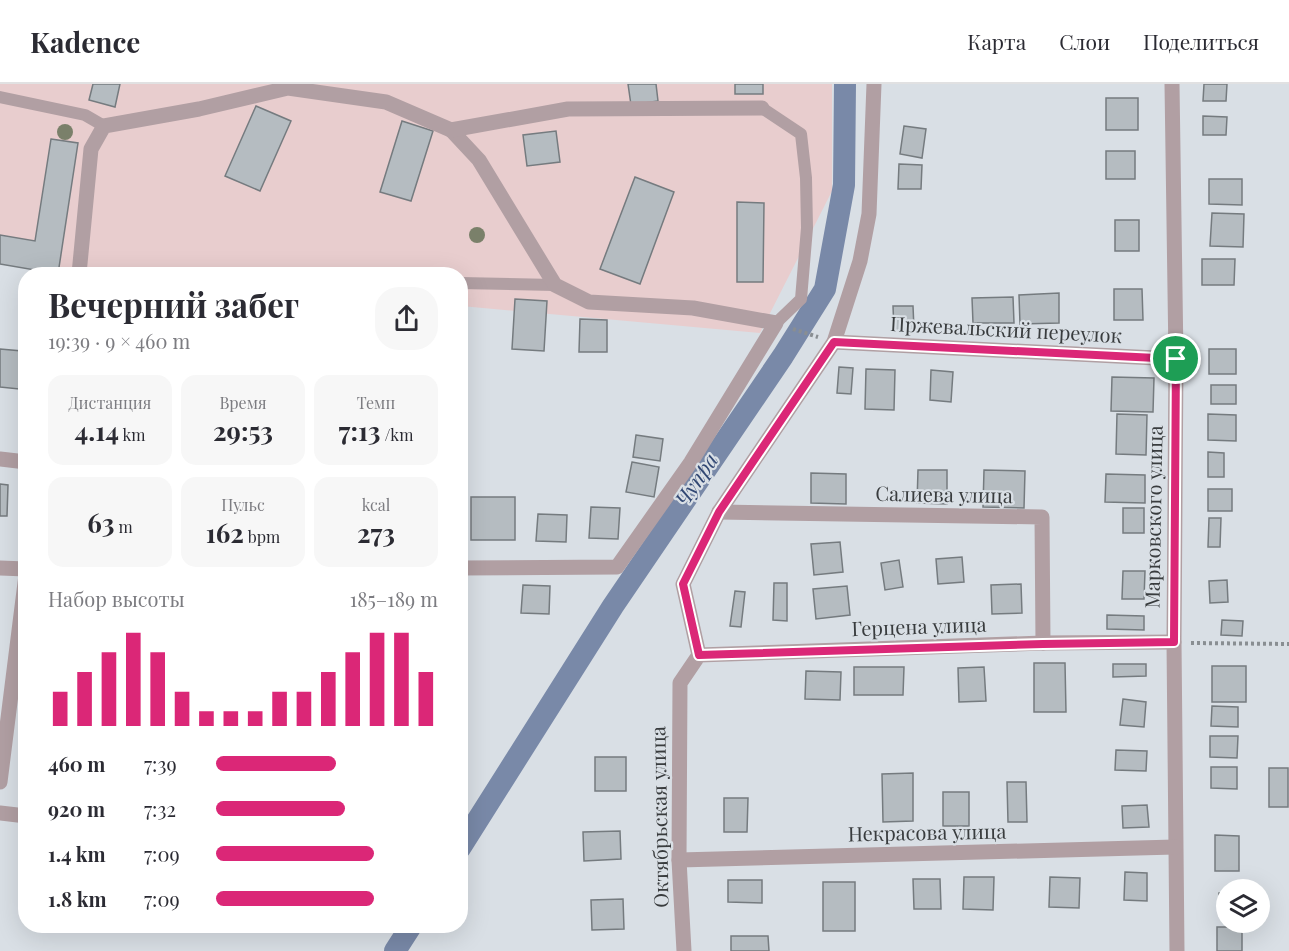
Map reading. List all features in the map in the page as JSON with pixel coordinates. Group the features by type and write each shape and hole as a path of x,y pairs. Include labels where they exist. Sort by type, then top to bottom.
{"street":[{"path":"699,655 683,584 719,512 834,342 860,261 869,214 874,84"},
{"name":"Марковского улица","path":"1172,84 1176,359 1174,642 1177,951"},
{"path":"80,267 91,149 104,126 200,109 288,88 386,102 451,130 479,160 555,285 589,302 693,308 776,323 691,462 617,567 468,567"},
{"path":"451,130 568,109 762,108"},
{"name":"Пржевальский переулок","path":"834,342 1176,359"},
{"path":"0,459 18,461"},
{"name":"Салиева улица","path":"719,512 1042,517 1043,644"},
{"path":"0,568 18,569"},
{"path":"0,782 18,639"},
{"name":"Герцена улица","path":"699,655 1174,642"},
{"name":"Октябрьская улица","path":"684,951 680,860 680,683 699,655"},
{"path":"0,813 18,815"},
{"name":"Некрасова улица","path":"680,860 1175,847"}],"lane":[{"path":"0,97 85,115 104,126"},
{"path":"762,108 801,134 806,178 807,228 801,299 776,323"},
{"path":"468,284 555,285"}],"path":[{"path":"1174,642 1289,644"}],"shaded area":[{"path":"0,84 832,84 832,191 760,333 468,307 468,267 44,267 0,263"}],"building":[{"path":"93,84 120,84 115,107 89,100"},
{"path":"628,84 656,84 658,101 631,105"},
{"path":"735,84 763,84 763,94 735,94"},
{"path":"1204,84 1227,84 1226,101 1203,101"},
{"path":"1106,98 1138,98 1138,130 1106,130"},
{"path":"256,106 291,121 260,191 225,176"},
{"path":"1203,116 1227,117 1226,135 1203,135"},
{"path":"402,121 433,131 411,201 380,192"},
{"path":"904,126 926,129 922,158 900,154"},
{"path":"556,131 560,162 527,166 523,135"},
{"path":"51,139 78,143 59,267 18,267 0,264 0,235 35,241"},
{"path":"1106,151 1135,151 1135,179 1106,179"},
{"path":"899,164 922,165 921,189 898,189"},
{"path":"635,177 674,192 640,284 600,269"},
{"path":"1209,179 1242,179 1242,205 1209,204"},
{"path":"737,202 764,203 763,282 737,282"},
{"path":"1212,213 1244,214 1243,247 1210,246"},
{"path":"1115,220 1139,220 1139,251 1115,251"},
{"path":"1202,259 1235,259 1234,285 1202,285"},
{"path":"1114,289 1142,289 1143,320 1114,320"},
{"path":"1059,293 1059,323 1020,324 1019,295"},
{"path":"1013,297 1014,323 973,323 972,298"},
{"path":"515,299 547,301 544,351 512,349"},
{"path":"893,306 913,306 914,329 894,330"},
{"path":"580,319 607,320 607,352 579,352"},
{"path":"0,349 18,351 18,389 0,387"},
{"path":"1209,349 1236,349 1236,374 1209,374"},
{"path":"839,367 853,368 851,394 837,393"},
{"path":"866,369 895,370 894,410 865,409"},
{"path":"931,370 953,372 951,402 930,400"},
{"path":"1112,377 1154,378 1153,412 1111,411"},
{"path":"1211,385 1236,385 1236,404 1211,404"},
{"path":"1117,414 1147,415 1146,455 1116,454"},
{"path":"1208,414 1236,415 1236,441 1208,440"},
{"path":"636,435 663,439 660,461 633,457"},
{"path":"1208,452 1224,453 1224,477 1208,477"},
{"path":"632,462 659,467 654,497 626,492"},
{"path":"918,470 947,470 947,504 917,503"},
{"path":"984,470 1025,471 1024,508 983,507"},
{"path":"811,473 846,474 846,504 811,503"},
{"path":"1106,474 1145,475 1145,503 1105,502"},
{"path":"0,484 8,485 7,516 0,516"},
{"path":"1208,489 1232,489 1232,511 1208,511"},
{"path":"471,497 515,497 515,540 471,540"},
{"path":"591,507 620,508 618,539 589,538"},
{"path":"1123,508 1144,508 1144,533 1123,533"},
{"path":"538,514 567,515 566,542 536,541"},
{"path":"1209,518 1221,518 1220,547 1208,547"},
{"path":"840,542 843,572 814,575 811,544"},
{"path":"962,557 964,582 938,584 936,559"},
{"path":"899,560 903,587 885,590 881,563"},
{"path":"1123,571 1145,571 1144,599 1122,599"},
{"path":"1227,580 1228,602 1210,603 1209,581"},
{"path":"774,583 787,583 787,621 773,620"},
{"path":"1021,584 1022,613 992,614 991,585"},
{"path":"523,585 550,586 549,614 521,613"},
{"path":"847,586 850,615 816,619 813,589"},
{"path":"735,591 745,592 741,627 730,626"},
{"path":"1107,615 1144,616 1144,630 1107,629"},
{"path":"1222,620 1243,621 1242,636 1221,635"},
{"path":"1034,663 1065,663 1066,712 1034,712"},
{"path":"1113,664 1146,664 1146,676 1113,677"},
{"path":"1212,666 1246,666 1246,702 1212,702"},
{"path":"854,667 904,667 903,695 854,695"},
{"path":"984,667 986,701 959,702 958,668"},
{"path":"806,671 841,672 840,700 805,699"},
{"path":"1123,699 1146,702 1144,727 1120,725"},
{"path":"1212,706 1238,707 1238,727 1211,726"},
{"path":"1210,736 1238,736 1237,758 1210,757"},
{"path":"1116,750 1147,751 1146,771 1115,770"},
{"path":"595,757 626,757 626,791 595,791"},
{"path":"1211,767 1237,767 1237,789 1211,788"},
{"path":"1269,768 1288,768 1288,807 1269,807"},
{"path":"913,773 913,821 883,822 882,774"},
{"path":"1007,782 1026,782 1027,822 1008,822"},
{"path":"943,792 969,792 969,826 943,826"},
{"path":"724,798 748,798 747,832 724,832"},
{"path":"1147,805 1149,827 1123,828 1122,806"},
{"path":"620,831 621,859 584,861 583,832"},
{"path":"1215,835 1239,836 1239,871 1215,871"},
{"path":"1125,872 1147,873 1147,901 1124,900"},
{"path":"964,877 994,877 993,910 963,909"},
{"path":"1050,877 1080,878 1079,908 1049,907"},
{"path":"913,879 940,879 941,909 914,909"},
{"path":"728,880 762,880 762,903 728,902"},
{"path":"823,882 855,882 855,931 823,931"},
{"path":"623,899 624,929 592,930 591,900"},
{"path":"1217,933 1242,933 1242,951 1217,951"},
{"path":"731,936 768,936 769,951 731,951"}],"waterway":[{"name":"Чупра","path":"468,835 613,606 783,356 825,289 844,185 845,84"},
{"name":"Чупра","path":"395,951 407,933"}],"route":[{"path":"834,342 1176,359 1174,642 699,655 683,584 719,512 834,342"}]}
